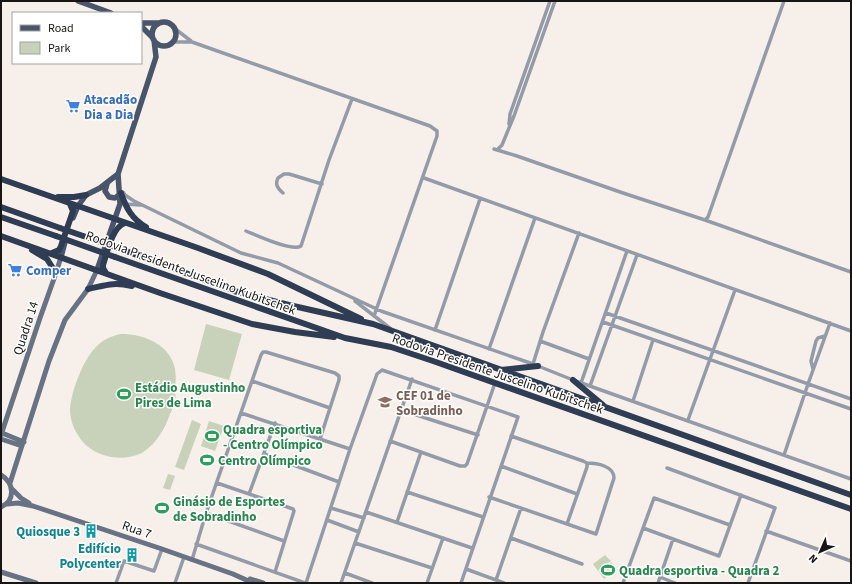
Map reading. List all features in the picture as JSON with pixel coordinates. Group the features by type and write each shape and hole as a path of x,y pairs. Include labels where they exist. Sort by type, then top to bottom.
{"highway":[{"path":"1,179 268,274 373,324"},
{"path":"120,193 122,204 135,219 158,234"},
{"path":"50,196 70,197 86,195"},
{"path":"52,253 59,250 61,246 73,211 70,204"},
{"name":"Rodovia Presidente Juscelino Kubitschek","path":"1,207 234,291 289,306 373,324 851,495"},
{"path":"75,213 84,208"},
{"name":"Rodovia Presidente Juscelino Kubitschek","path":"1,217 345,338 409,352 851,509"},
{"path":"106,273 103,265 113,238 117,228 125,223"},
{"path":"1,236 258,325 295,332 345,338"},
{"path":"1,236 36,251 47,259 56,273"},
{"path":"88,289 107,284 119,283 160,292"},
{"path":"500,370 535,365"},
{"path":"573,380 605,408"}],"main road":[{"path":"78,1 108,12"},
{"path":"156,57 153,29 159,23"},
{"path":"107,183 105,191 109,197 115,198 120,193 118,174 156,57 166,45 172,42 175,37 174,28 168,23 142,24"},
{"path":"142,25 159,45 166,45"},
{"path":"61,256 78,206 86,195 100,188 118,174"},
{"path":"10,483 49,361 65,320 88,289 98,270 115,219 122,204"},
{"name":"Quadra 14","path":"1,435 61,256"},
{"path":"1,435 23,444"},
{"path":"1,475 10,483 12,489 12,495 1,512"},
{"path":"12,489 21,498 33,506"},
{"name":"Rua 7","path":"4,506 18,503 33,506 241,577 263,583"},
{"path":"3,572 36,583"},
{"name":"Rua 7","path":"241,577 253,583"}],"street":[{"path":"508,130 510,114 550,1"},
{"path":"555,1 508,130 502,145 496,149 705,220 851,272"},
{"path":"705,220 708,217 784,1"},
{"path":"174,28 192,42 430,126 437,131 437,136 424,178 374,316"},
{"path":"172,42 192,42"},
{"path":"246,231 289,247 300,248 303,244 329,160 352,99"},
{"path":"283,193 279,190 276,181 284,174 289,174 322,184"},
{"path":"424,178 851,331"},
{"path":"120,185 125,195 146,206 242,252 278,263 377,309 851,479"},
{"path":"435,330 480,199"},
{"path":"122,204 146,206"},
{"path":"489,349 535,218"},
{"path":"535,365 540,341 579,233"},
{"path":"581,382 627,252"},
{"path":"590,386 636,255"},
{"path":"688,420 735,290"},
{"path":"351,298 395,333"},
{"path":"606,312 851,399"},
{"path":"603,322 851,410"},
{"path":"784,456 830,323"},
{"path":"813,369 811,361 816,341 818,338 825,336"},
{"path":"633,400 653,340"},
{"path":"540,341 589,359"},
{"path":"192,560 206,514 263,352 335,373 339,376 320,439"},
{"path":"196,544 305,583 350,448 377,374 380,370 385,370 518,417 482,517 461,583"},
{"path":"341,583 412,380"},
{"path":"252,381 330,408"},
{"path":"390,441 460,466 465,466 478,435 496,383"},
{"path":"401,410 478,435"},
{"path":"241,412 350,448"},
{"path":"249,494 275,424"},
{"path":"490,497 596,534 614,478 614,473 606,467 587,463 511,436"},
{"path":"397,522 421,452"},
{"path":"264,454 339,482"},
{"path":"567,524 587,467 587,463"},
{"path":"500,466 577,494"},
{"path":"667,468 775,508 748,583"},
{"path":"217,483 294,509 275,572"},
{"path":"408,492 482,517"},
{"path":"643,528 719,556 741,495"},
{"path":"623,583 654,498 730,525"},
{"path":"331,508 364,518"},
{"path":"496,580 521,508"},
{"path":"366,512 472,548"},
{"path":"206,514 284,541"},
{"path":"327,520 359,532"},
{"path":"766,531 851,561"},
{"path":"427,583 443,538"},
{"path":"511,538 582,564"},
{"path":"658,583 673,539"},
{"path":"355,543 432,568"},
{"path":"116,583 124,561 154,571 162,549"},
{"path":"175,583 184,557"},
{"path":"466,569 504,583"},
{"path":"345,573 372,583"},
{"path":"660,577 675,583"}],"green space":[{"path":"206,324 242,334 229,380 194,370"},
{"name":"Estádio Augustinho Pires de Lima","path":"121,334 130,334 147,338 162,347 172,360 176,378 174,403 159,436 152,445 142,453 120,458 98,453 83,442 73,426 70,409 78,377 86,360 98,345 110,337"},
{"path":"192,420 201,424 184,470 175,467"},
{"name":"Quadra esportiva - Centro Olímpico","path":"209,421 224,426 215,451 201,446"},
{"path":"168,474 175,476 170,490 163,488"},
{"name":"Quadra esportiva - Quadra 2","path":"605,555 611,561 598,571 593,564"},
{"name":"Quadra esportiva - Quadra 2","path":"611,562 616,569 604,579 599,572"}],"place":[{"name":"Atacadão Dia a Dia","path":"73,106"},
{"name":"Comper","path":"15,270"},
{"name":"Estádio Augustinho Pires de Lima","path":"124,394"},
{"name":"CEF 01 de Sobradinho","path":"385,402"},
{"name":"Quadra esportiva - Centro Olímpico","path":"212,436"},
{"name":"Centro Olímpico","path":"207,460"},
{"name":"Ginásio de Esportes de Sobradinho","path":"162,508"},
{"name":"Quiosque 3","path":"91,531"},
{"name":"Edifício Polycenter","path":"132,555"},
{"name":"Quadra esportiva - Quadra 2","path":"608,570"}]}
